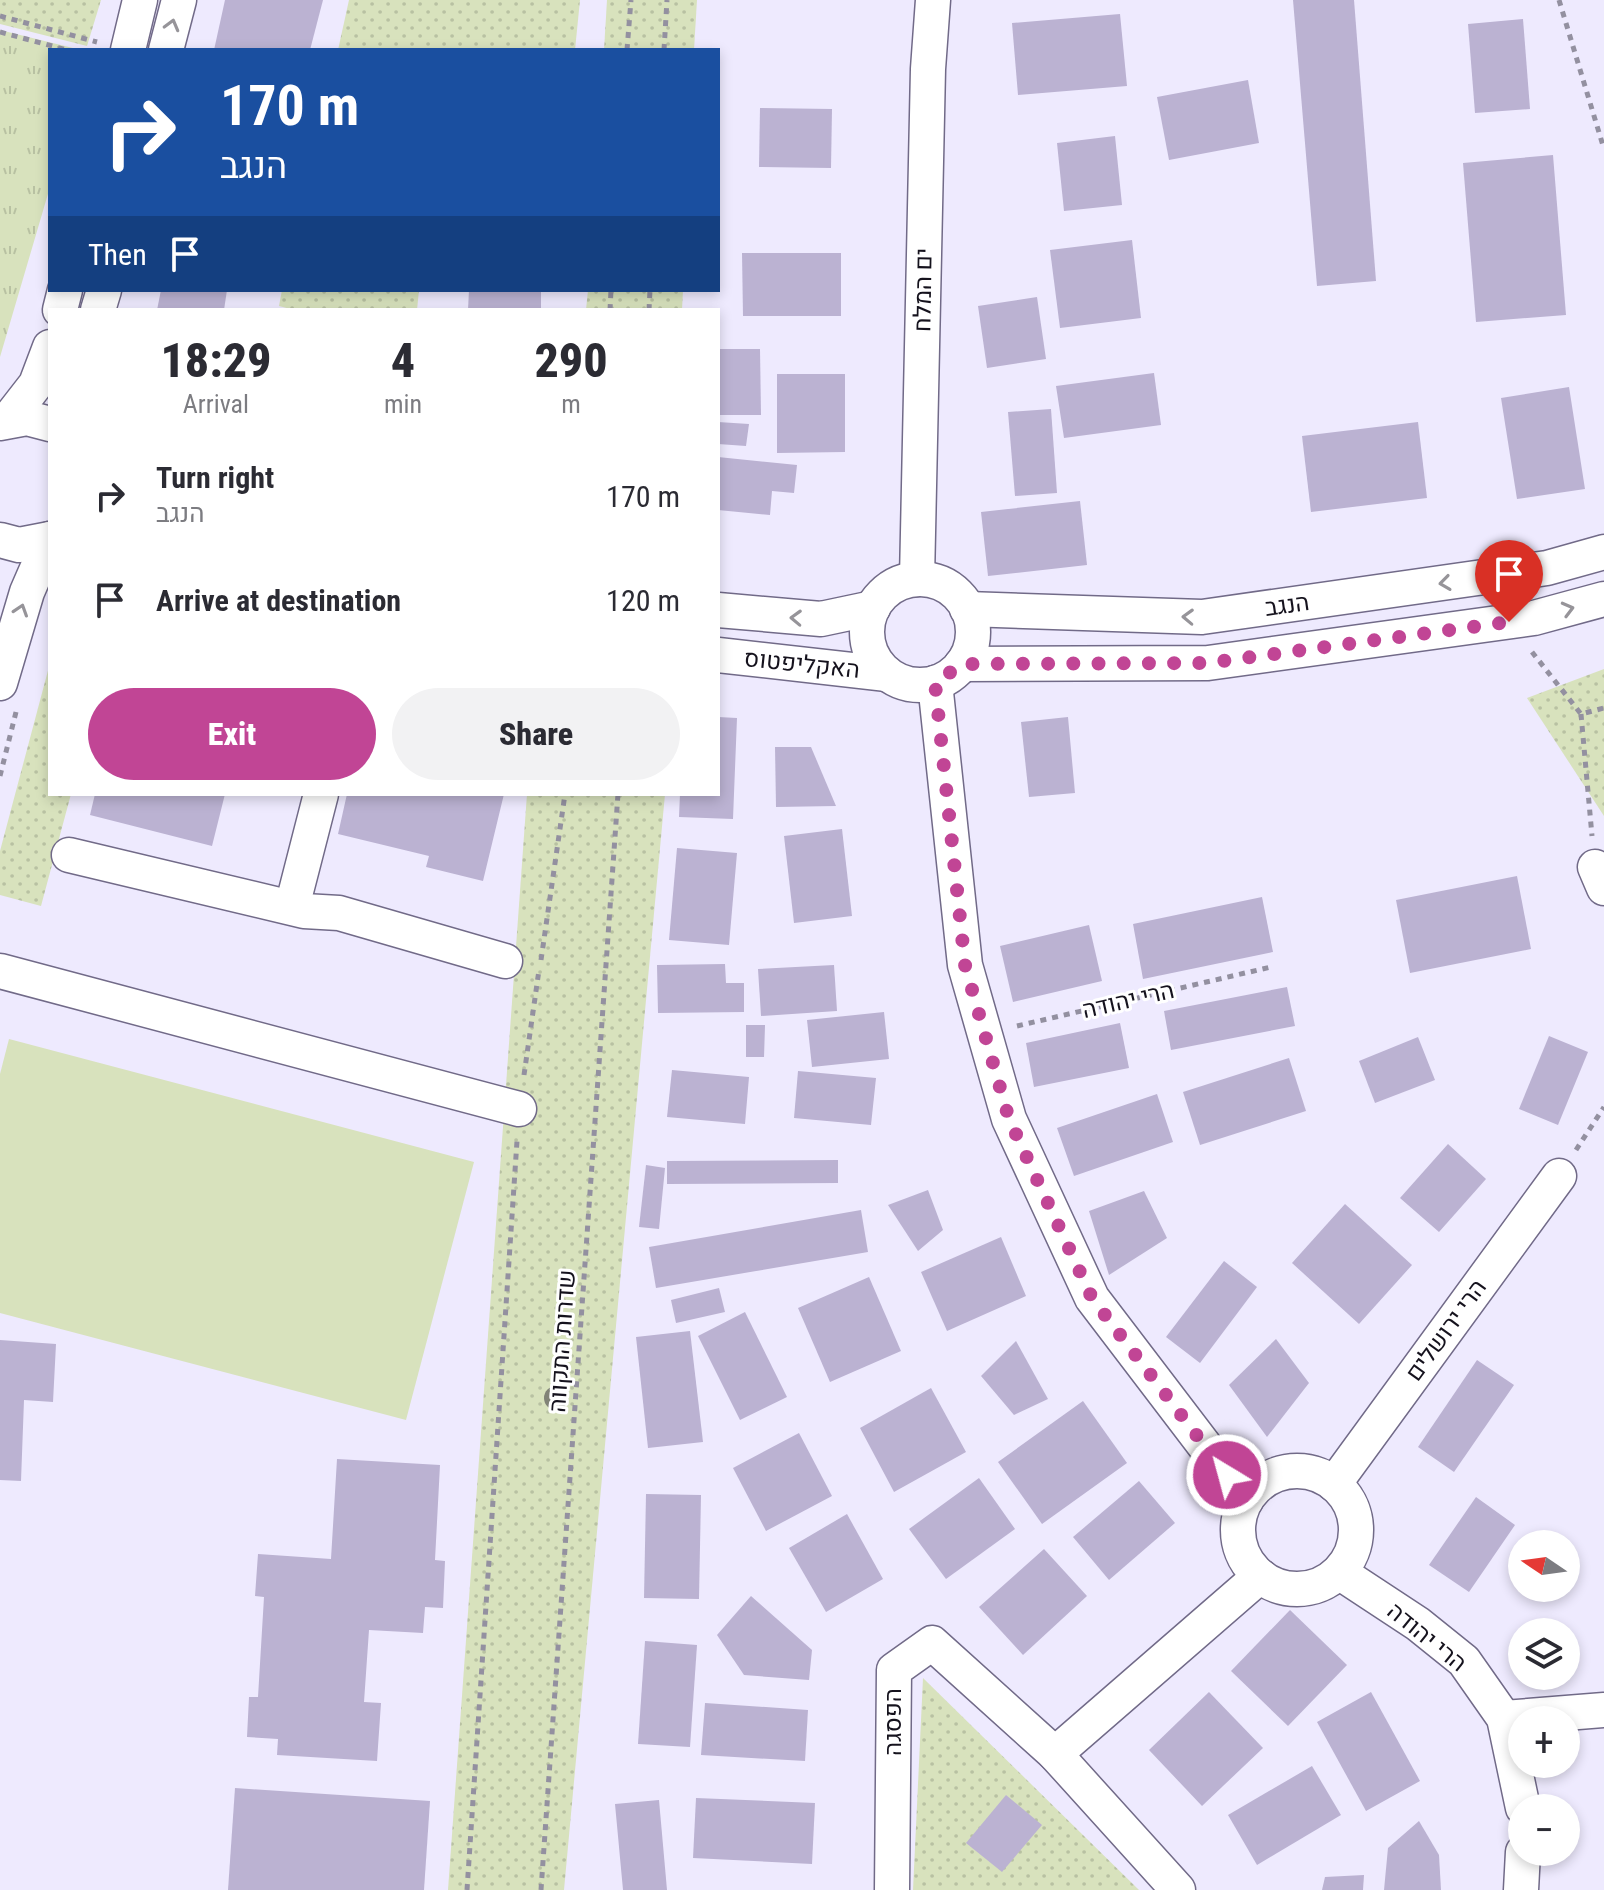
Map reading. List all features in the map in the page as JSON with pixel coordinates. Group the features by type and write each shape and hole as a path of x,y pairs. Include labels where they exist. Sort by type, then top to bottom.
{"street":[{"path":"120,48 140,0"},
{"path":"167,48 179,0"},
{"name":"ים המלח","path":"917,579 928,69 933,0"},
{"path":"4,421 36,384 48,352"},
{"path":"4,421 27,418 48,423"},
{"path":"0,540 19,545 48,539"},
{"path":"0,683 27,592 48,544"},
{"name":"הנגב","path":"967,609 1202,617 1547,568 1604,552"},
{"path":"948,674 918,686 887,674 875,660 868,643 873,608 884,593 899,584 917,579 934,581 951,589 967,609 973,633 948,674 965,965 1009,1119 1092,1298 1246,1500"},
{"name":"הנגב","path":"948,674 1208,663 1509,622 1604,599"},
{"name":"האקליפטוס","path":"720,610 821,619 873,608"},
{"name":"האקליפטוס","path":"720,655 887,674"},
{"path":"292,907 320,796"},
{"path":"69,855 292,907 339,913 505,961"},
{"path":"0,971 519,1109"},
{"name":"הרי ירושלים","path":"1334,1484 1559,1176"},
{"path":"1296,1471 1316,1474 1334,1484 1351,1508 1356,1537 1350,1556 1339,1572 1309,1589 1291,1590 1260,1576 1246,1561 1239,1541 1239,1520 1246,1500 1259,1485 1276,1475 1296,1471"},
{"name":"הרי יהודה","path":"1339,1572 1418,1624 1464,1661 1504,1718 1520,1794"},
{"path":"1055,1754 1260,1576"},
{"name":"הפסגה","path":"892,1890 894,1670 932,1643 1055,1754 1178,1890"},
{"path":"1504,1718 1604,1710"},
{"path":"1521,1890 1522,1866"}],"path":[{"path":"627,48 631,0"},
{"path":"664,48 667,0"},
{"path":"1559,0 1604,149"},
{"path":"0,16 120,48"},
{"path":"0,32 60,48"},
{"path":"1509,622 1581,714 1597,863"},
{"path":"1581,714 1604,708"},
{"path":"467,1890 519,1109 565,796"},
{"name":"שדרות התקווה","path":"541,1890 618,796"},
{"name":"הרי יהודה","path":"985,1033 1271,967"},
{"path":"1559,1176 1604,1107"}],"green space":[{"path":"0,0 101,0 87,46 0,24"},
{"path":"349,0 580,0 575,48 338,48"},
{"path":"607,0 697,0 694,48 604,48"},
{"path":"0,30 73,48 48,48 48,194 0,357"},
{"path":"282,292 419,292 417,308 279,306"},
{"path":"588,292 683,292 682,308 586,308"},
{"path":"1604,669 1604,816 1527,698"},
{"path":"48,671 48,796 70,796 41,906 0,895 0,851"},
{"path":"527,796 665,796 564,1890 448,1890"},
{"path":"9,1039 474,1162 406,1420 0,1313 0,1074"},
{"path":"923,1678 1139,1890 913,1890"}],"building":[{"path":"225,0 323,0 311,48 214,48"},
{"path":"1293,0 1354,0 1376,281 1317,286"},
{"path":"1120,14 1127,86 1018,95 1012,23"},
{"path":"1523,19 1530,109 1475,113 1468,24"},
{"path":"1248,80 1259,143 1169,160 1157,97"},
{"path":"760,108 832,109 831,168 759,167"},
{"path":"1115,136 1122,205 1064,211 1057,143"},
{"path":"1553,155 1566,315 1476,322 1463,163"},
{"path":"1132,240 1141,318 1060,328 1050,250"},
{"path":"742,253 841,253 841,316 743,316"},
{"path":"161,292 227,292 224,308 157,308"},
{"path":"469,292 541,292 541,308 468,308"},
{"path":"1037,297 1046,359 987,368 978,306"},
{"path":"720,349 760,349 761,415 720,415"},
{"path":"1154,373 1161,425 1064,438 1056,386"},
{"path":"777,374 845,374 845,452 777,453"},
{"path":"1569,387 1585,489 1517,499 1501,398"},
{"path":"1051,409 1057,493 1015,496 1008,412"},
{"path":"720,422 749,424 746,446 720,444"},
{"path":"1418,422 1427,498 1311,512 1302,436"},
{"path":"720,457 797,465 794,493 772,491 770,515 720,510"},
{"path":"1080,501 1087,565 988,576 981,512"},
{"path":"720,717 737,718 733,819 679,817 680,796 720,796"},
{"path":"1068,717 1075,793 1029,797 1021,722"},
{"path":"775,747 811,747 836,806 776,807"},
{"path":"95,796 224,796 212,846 90,815"},
{"path":"347,796 504,796 483,881 426,867 429,856 338,834"},
{"path":"842,829 852,916 794,923 784,836"},
{"path":"677,848 737,853 729,945 669,940"},
{"path":"1517,876 1531,949 1410,973 1396,900"},
{"path":"1262,897 1273,952 1143,979 1133,924"},
{"path":"1089,925 1102,981 1013,1002 1000,946"},
{"path":"725,964 726,983 744,983 744,1012 658,1013 657,965"},
{"path":"834,965 837,1011 761,1016 758,969"},
{"path":"1287,987 1295,1026 1171,1050 1164,1011"},
{"path":"884,1012 889,1059 812,1067 807,1020"},
{"path":"1120,1023 1129,1068 1034,1087 1026,1043"},
{"path":"746,1025 765,1025 764,1057 746,1057"},
{"path":"1549,1036 1588,1052 1558,1125 1519,1109"},
{"path":"1418,1037 1435,1080 1375,1103 1359,1061"},
{"path":"1289,1058 1306,1111 1200,1145 1183,1092"},
{"path":"672,1070 749,1077 745,1124 667,1117"},
{"path":"798,1071 876,1078 871,1125 794,1118"},
{"path":"1157,1094 1173,1142 1074,1176 1057,1128"},
{"path":"1448,1144 1486,1179 1439,1232 1400,1198"},
{"path":"838,1160 838,1183 667,1184 667,1161"},
{"path":"646,1165 665,1168 659,1229 639,1227"},
{"path":"928,1190 943,1230 918,1251 888,1205"},
{"path":"1144,1191 1167,1238 1109,1275 1089,1211"},
{"path":"1345,1204 1412,1265 1359,1324 1292,1263"},
{"path":"861,1210 868,1252 656,1288 649,1247"},
{"path":"1001,1237 1026,1296 947,1331 921,1272"},
{"path":"1224,1261 1257,1287 1200,1363 1166,1337"},
{"path":"869,1277 901,1351 830,1382 798,1308"},
{"path":"719,1288 725,1312 676,1323 671,1300"},
{"path":"745,1312 787,1397 740,1420 698,1336"},
{"path":"690,1331 703,1442 648,1448 636,1337"},
{"path":"1276,1339 1309,1383 1267,1437 1229,1385"},
{"path":"0,1340 56,1344 53,1402 24,1400 21,1481 0,1480"},
{"path":"1016,1341 1048,1399 1014,1415 981,1376"},
{"path":"1477,1360 1514,1385 1454,1472 1418,1447"},
{"path":"931,1388 966,1452 894,1492 860,1428"},
{"path":"1083,1401 1127,1463 1042,1524 998,1462"},
{"path":"799,1433 832,1496 766,1531 733,1468"},
{"path":"337,1459 440,1465 435,1560 445,1561 443,1608 425,1607 423,1633 369,1630 364,1702 381,1703 377,1761 277,1755 278,1739 247,1737 249,1697 258,1697 264,1597 255,1596 258,1554 331,1559"},
{"path":"979,1478 1015,1529 946,1579 909,1529"},
{"path":"1139,1481 1175,1523 1109,1580 1073,1537"},
{"path":"646,1494 701,1495 699,1599 644,1598"},
{"path":"1476,1497 1515,1525 1508,1530 1508,1535 1469,1592 1429,1565"},
{"path":"847,1514 883,1579 826,1612 789,1548"},
{"path":"1044,1549 1087,1596 1023,1655 979,1607"},
{"path":"751,1596 812,1650 809,1680 744,1675 717,1635"},
{"path":"1290,1610 1347,1665 1288,1726 1231,1671"},
{"path":"645,1641 697,1645 690,1747 638,1744"},
{"path":"1209,1692 1263,1748 1202,1806 1149,1750"},
{"path":"1371,1692 1420,1781 1366,1811 1317,1722"},
{"path":"705,1703 808,1710 805,1761 701,1755"},
{"path":"1312,1766 1341,1815 1257,1865 1228,1815"},
{"path":"235,1788 430,1801 424,1890 228,1890"},
{"path":"1006,1795 1042,1825 1002,1872 966,1843"},
{"path":"696,1798 815,1803 812,1864 693,1858"},
{"path":"659,1800 667,1890 623,1890 615,1804"},
{"path":"1419,1821 1439,1855 1441,1890 1384,1890 1388,1848"},
{"path":"1364,1875 1363,1890 1322,1890 1325,1877"}],"route":[{"path":"1227,1475 1092,1298 1009,1119 965,965 935,683 950,676 962,664 1208,663 1509,622"}]}
